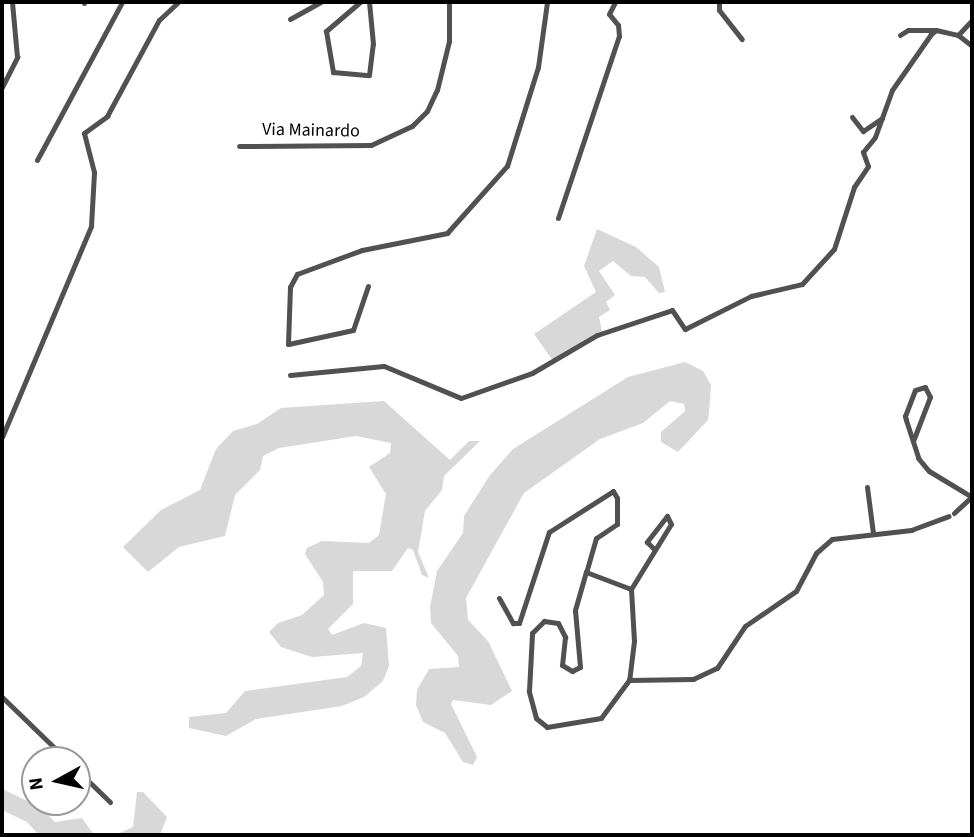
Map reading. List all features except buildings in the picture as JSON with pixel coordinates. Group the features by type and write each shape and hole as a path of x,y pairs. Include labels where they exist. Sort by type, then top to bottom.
{"street":[{"path":"2,87 18,57 12,2"},
{"path":"37,160 122,2"},
{"path":"2,437 90,228 94,174 84,134 108,116 160,19 178,2"},
{"path":"290,19 321,2"},
{"path":"360,2 326,32 333,72 369,75 373,42 369,2"},
{"name":"Via Mainardo","path":"239,146 373,145 412,126 427,111 437,90 449,41 449,2"},
{"path":"368,286 353,330 288,344 295,275 362,250 447,233 507,166 539,62 547,2"},
{"path":"558,218 619,35 618,25 609,14 615,2"},
{"path":"719,2 719,10 741,39"},
{"path":"958,35 972,20"},
{"path":"900,35 908,30 936,30 958,35 972,46"},
{"path":"290,375 384,366 461,398 532,373 597,335 673,310 686,328 751,296 804,283 834,249 855,184 868,166 863,152 884,116 892,90 936,30"},
{"path":"852,117 863,131 884,116"},
{"path":"629,680 685,680 707,675 724,661 746,626 796,591 826,542 845,534 911,530 951,514 972,497 925,468 913,441 905,414 915,391 925,387 931,396 913,441"},
{"path":"867,487 873,533"},
{"path":"520,622 549,532 613,491 617,498 617,524 596,538 575,609 580,667 572,671 562,665 565,635 558,623 546,621 532,633 529,691 536,718 545,726 574,726 601,718 629,680 634,640 631,589 671,524 667,516 648,542 654,550"},
{"path":"586,572 631,589"},
{"path":"499,598 513,623 520,622"},
{"path":"520,622 532,633"},
{"path":"2,697 53,746"},
{"path":"91,784 110,802"}],"shaded area":[{"path":"597,229 636,247 659,267 665,292 659,293 645,277 631,276 613,261 599,271 615,295 606,302 610,310 599,317 602,331 553,361 534,334 596,292 584,266"},
{"path":"685,362 703,371 711,385 710,401 708,420 678,452 661,442 661,432 685,411 684,404 670,401 643,423 600,439 524,493 466,598 468,620 488,641 512,691 491,705 453,700 451,704 477,757 473,765 463,762 445,733 423,722 416,705 417,690 429,669 459,667 458,656 431,623 430,607 437,571 463,533 464,516 490,475 513,449 628,377"},
{"path":"384,401 450,460 469,441 480,441 444,476 442,490 425,511 418,552 429,578 422,575 413,550 408,548 392,571 353,571 353,604 328,629 332,635 364,623 386,628 389,666 383,681 364,697 342,706 256,719 226,736 189,728 189,717 226,713 245,691 347,677 361,666 363,653 312,657 281,647 269,632 278,623 302,615 324,595 323,582 305,554 307,548 322,541 369,543 379,535 386,494 369,467 390,453 391,443 356,436 279,448 263,456 260,470 235,495 225,536 179,547 148,572 123,547 161,510 200,490 216,449 233,431 257,424 281,408"},
{"path":"2,789 21,798 21,816 49,816 55,822 82,818 94,835 38,834 27,822 2,810"},
{"path":"137,792 143,792 167,817 160,835 115,835 133,827"}]}
